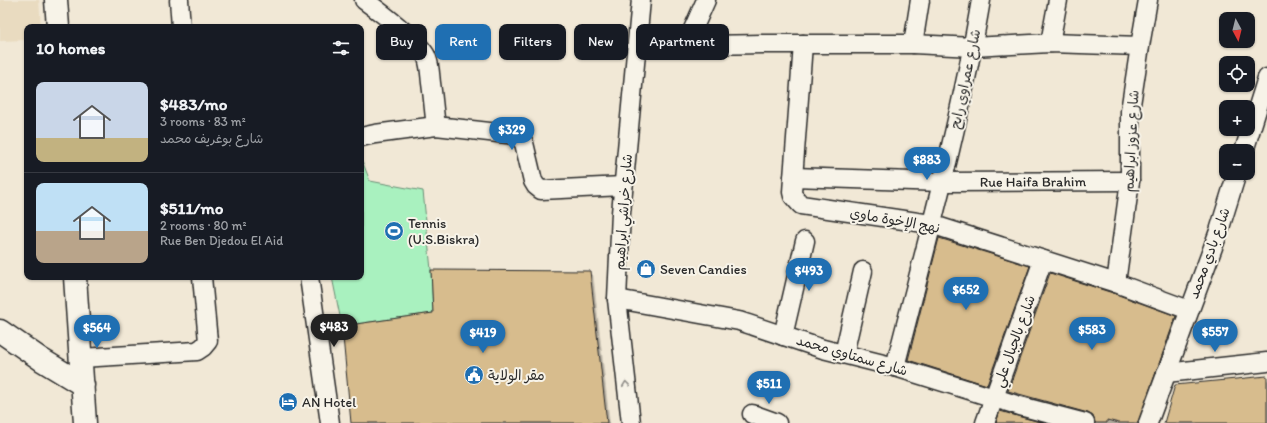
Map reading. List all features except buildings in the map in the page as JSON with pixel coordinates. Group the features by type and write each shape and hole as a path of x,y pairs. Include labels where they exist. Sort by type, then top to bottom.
{"street":[{"path":"56,0 58,24"},
{"path":"178,0 181,24"},
{"path":"364,0 391,21 425,53 430,69 436,126"},
{"name":"شارع خراشي ابراهيم","path":"639,24 641,0"},
{"path":"695,24 706,0"},
{"path":"913,44 920,0"},
{"name":"شارع عمراوي رابح","path":"895,367 942,182 973,47 981,0"},
{"path":"1050,43 1058,0"},
{"name":"شارع عزوز ابراهيم","path":"1116,283 1130,181 1130,111 1148,0"},
{"path":"729,45 913,44 973,47 1050,43 1140,46"},
{"name":"نهج الإخوة ماوي","path":"803,44 792,192 793,196 801,205 932,224 1116,283 1189,310"},
{"name":"شارع خراشي ابراهيم","path":"631,423 617,299 621,213 636,57"},
{"path":"1246,144 1267,78"},
{"path":"364,136 436,126 518,136 527,148 536,186 541,190 624,186"},
{"name":"Rue Haifa Brahim","path":"793,178 942,182 1130,181"},
{"name":"شارع بادي محمد","path":"1148,423 1218,231 1235,180"},
{"path":"783,336 805,241"},
{"name":"شارع بالجبال علي","path":"985,423 1043,260"},
{"path":"844,354 863,271"},
{"path":"75,280 85,423"},
{"path":"81,358 197,351 208,341 202,280"},
{"path":"309,280 330,423"},
{"name":"شارع سمتاوي محمد","path":"617,299 739,321 823,349 895,367 994,398 1085,423"},
{"path":"0,330 42,360 83,385"},
{"path":"1166,373 1267,362"},
{"path":"752,414 777,423"}],"shaded area":[{"path":"0,0 39,0 41,24 24,24 24,40 0,41"}],"green space":[{"name":"Tennis (U.S.Biskra)","path":"364,166 370,181 423,191 431,270 433,313 342,326 333,280 364,280"}],"place":[{"name":"Tennis (U.S.Biskra)","path":"394,231"},
{"name":"Seven Candies","path":"646,269"},
{"name":"مقر الولاية","path":"474,375"},
{"name":"AN Hotel","path":"288,402"}]}
